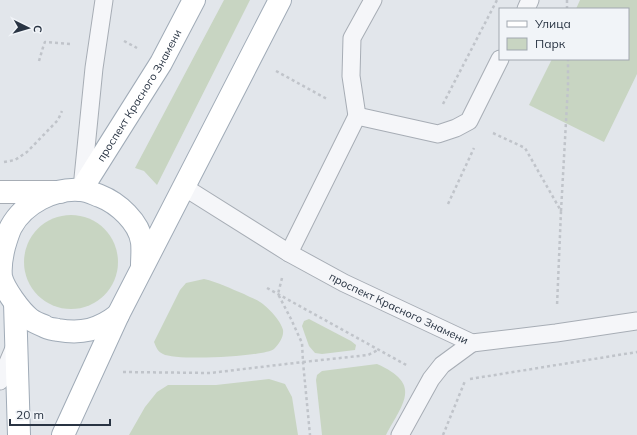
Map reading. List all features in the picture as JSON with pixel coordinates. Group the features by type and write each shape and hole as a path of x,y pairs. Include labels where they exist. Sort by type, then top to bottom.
{"main road":[{"name":"проспект Красного Знамени","path":"82,190 161,64 194,0"},
{"path":"63,435 118,315 280,0"},
{"path":"0,192 60,192 82,190 108,199 125,212 132,221 142,240 142,267"},
{"path":"60,192 45,196 31,204 16,219 6,239 3,251 0,274 2,281 15,303 30,319 47,328 65,331 86,331 107,324 118,315"},
{"path":"15,303 20,435"}],"lane":[{"path":"82,190 94,68 104,0"},
{"path":"288,253 357,116 351,76 352,38 373,0"},
{"path":"357,116 438,134 456,128 476,124 500,60"},
{"name":"проспект Красного Знамени","path":"184,187 288,253 344,283 472,342 556,333 637,321"},
{"path":"0,381 16,342"},
{"path":"400,435 431,379 442,365 472,342"}],"path":[{"path":"429,131 497,0"},
{"path":"119,37 161,64"},
{"path":"39,61 46,42 72,45"},
{"path":"556,333 568,60"},
{"path":"271,68 357,116"},
{"path":"0,162 15,160 27,152 58,120 62,110"},
{"path":"448,204 476,124 525,148 561,211"},
{"path":"288,253 278,294 302,343 310,435"},
{"path":"266,288 431,379 466,379 637,352"},
{"path":"122,372 210,373 368,356 378,350"},
{"path":"443,435 466,379"}],"green space":[{"path":"224,0 250,0 157,185 144,171 135,168"},
{"path":"580,0 637,0 637,74 604,142 529,105 552,60 629,60 629,8 576,8"},
{"path":"71,215 89,219 104,229 114,244 118,262 114,280 104,295 89,305 71,309 53,305 38,295 28,280 24,262 28,244 38,229 53,219"},
{"path":"204,279 244,294 263,304 282,326 283,335 278,345 274,349 267,352 238,356 201,358 171,356 160,352 154,342 180,290 186,283"},
{"path":"309,319 351,341 356,345 355,350 322,354 315,353 309,346 302,326 304,321"},
{"path":"377,364 391,371 400,379 404,387 405,395 403,403 386,435 322,435 316,380 317,375 322,371"},
{"path":"269,379 285,384 292,397 298,435 129,435 145,407 157,392 168,385 216,385"}]}
